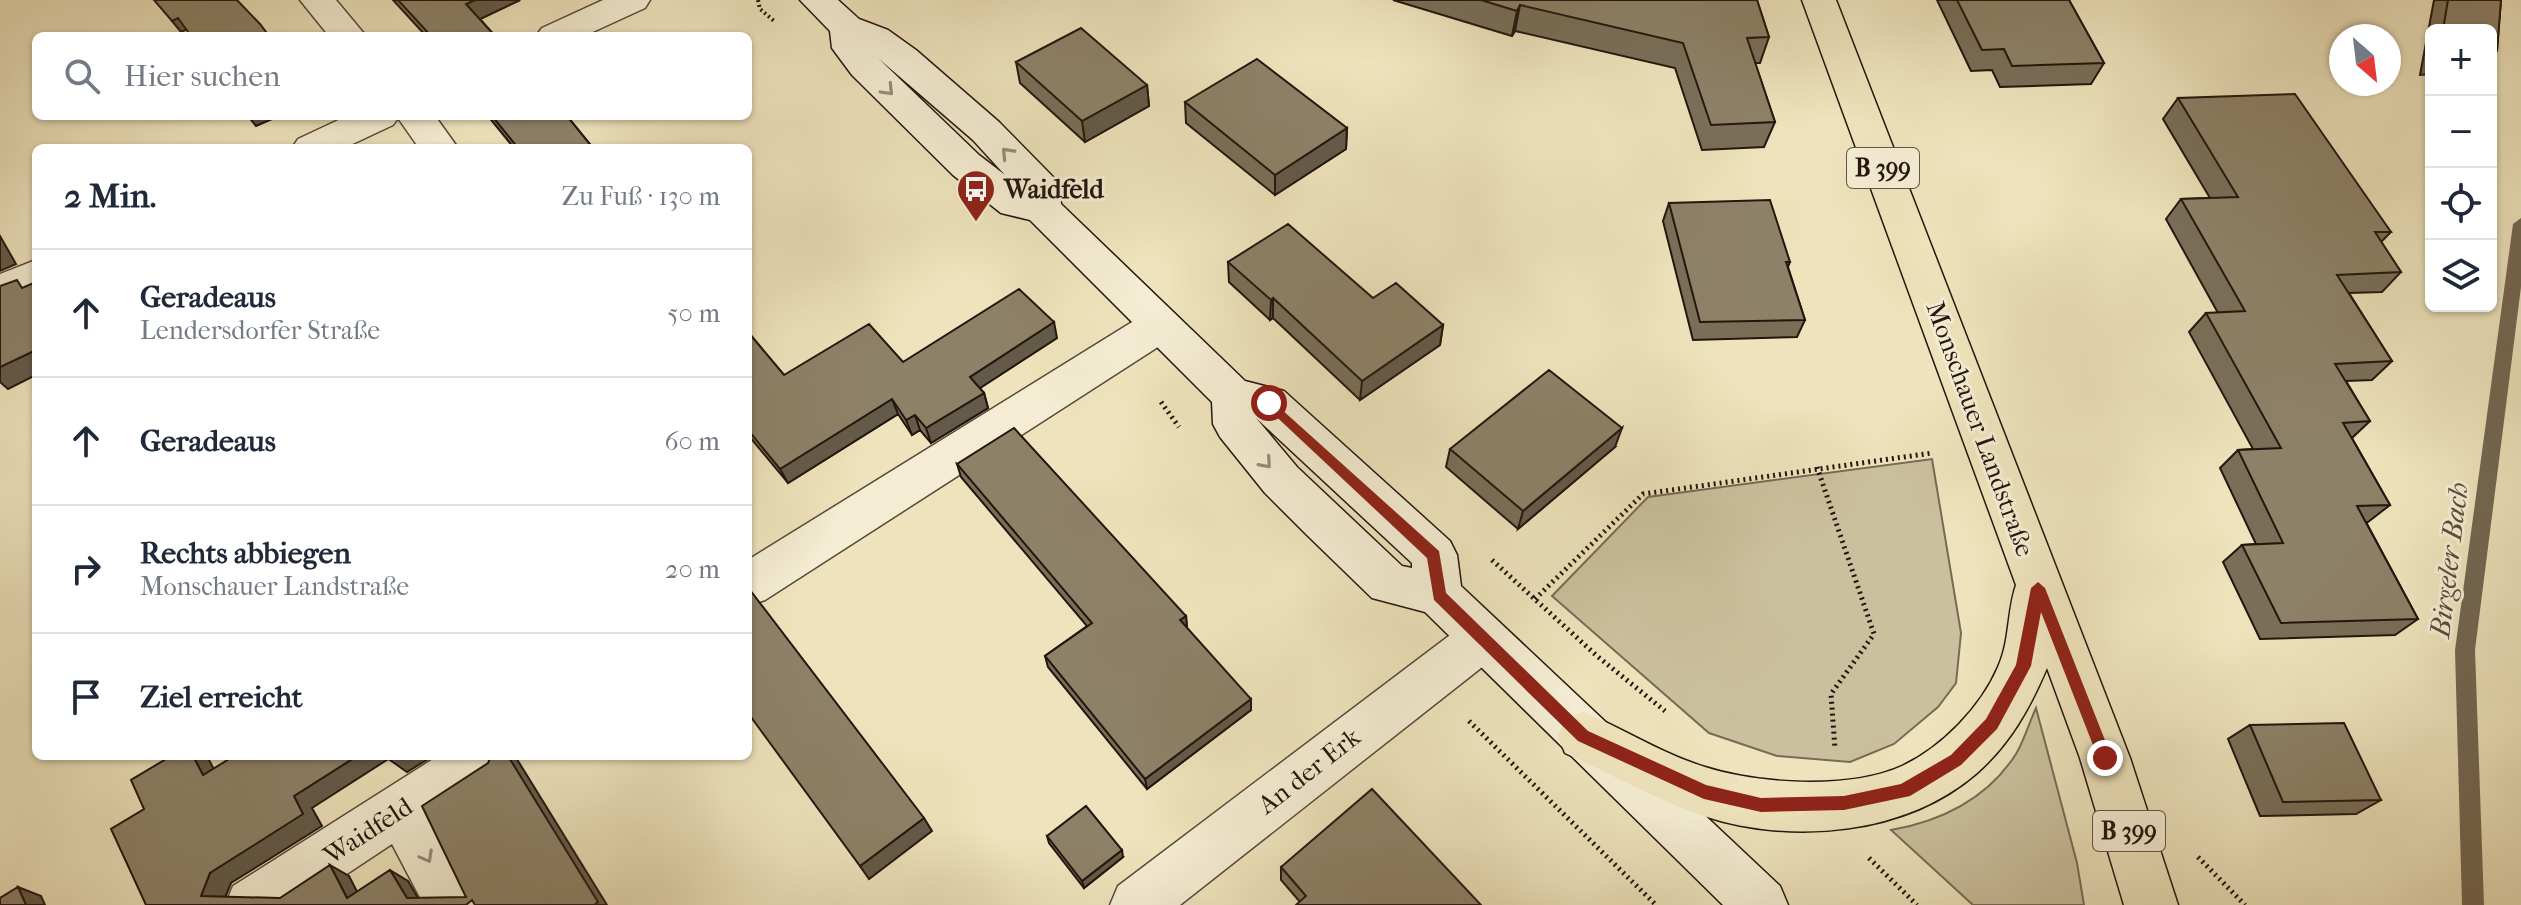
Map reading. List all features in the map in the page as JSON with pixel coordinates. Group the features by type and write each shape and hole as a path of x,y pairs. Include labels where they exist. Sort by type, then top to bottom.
{"main road":[{"name":"Monschauer Landstraße","path":"1819,0 1989,446 2038,588 2105,758 2151,905"},
{"path":"1583,736 1704,792 1761,805 1844,803 1904,790 1956,760 1992,724 2023,666 2038,588"}],"street":[{"path":"317,0 345,32"},
{"path":"563,32 633,0"},
{"path":"817,0 847,27 876,38 979,125 1041,189 1042,209 1233,396 1235,424 1281,480 1323,521 1389,583 1439,595 1761,905"},
{"path":"320,144 371,120"},
{"path":"418,120 436,144"},
{"path":"0,292 32,277"},
{"path":"754,570 1160,325"},
{"name":"An der Erk","path":"1137,905 1483,638"},
{"name":"Waidfeld","path":"252,905 477,760"},
{"path":"401,809 453,905"}],"path":[{"path":"1672,717 1535,599 1643,494 1817,467 1989,446"},
{"path":"1817,467 1874,634 1831,694 1836,762"}],"shaded area":[{"path":"1932,459 1961,633 1956,683 1938,707 1894,744 1850,762 1777,756 1709,733 1552,596 1648,497"},
{"path":"2036,708 2077,863 2084,905 1973,905 1891,830 1945,814 1962,806 1991,784 2016,754"}],"building":[{"path":"154,0 237,0 266,32 188,32 178,18 172,21"},
{"path":"398,0 475,0 466,4 491,32 427,32"},
{"path":"1481,0 1757,0 1769,37 1747,38 1775,122 1711,125 1683,43 1520,5 1517,11"},
{"path":"1957,0 2069,0 2104,63 2012,66 2004,49 1982,50"},
{"path":"2448,0 2501,0 2497,51 2497,24 2444,24"},
{"path":"1081,28 1147,85 1082,121 1016,62"},
{"path":"1257,59 1347,128 1275,175 1185,102"},
{"path":"2295,94 2391,232 2375,232 2401,272 2337,275 2392,361 2335,364 2370,421 2343,423 2390,505 2357,506 2418,619 2281,623 2242,545 2283,543 2238,450 2281,448 2206,313 2245,311 2181,199 2238,197 2178,98"},
{"path":"495,120 570,120 590,144 515,144"},
{"path":"1770,200 1805,320 1700,322 1669,203"},
{"path":"1288,224 1373,298 1396,283 1443,325 1362,381 1273,298 1271,300 1228,262"},
{"path":"17,280 22,288 32,284 32,352 0,367 0,286"},
{"path":"1019,289 1054,322 970,377 984,393 926,428 915,415 906,420 892,399 780,469 752,435 752,337 784,375 869,324 903,362"},
{"path":"1549,370 1622,428 1523,511 1450,449"},
{"path":"1014,428 1186,616 1180,620 1251,699 1145,779 1045,656 1092,623 957,464"},
{"path":"752,593 924,818 860,866 752,718"},
{"path":"2344,723 2381,800 2283,802 2250,725"},
{"path":"164,760 195,760 203,775 227,760 351,760 294,796 303,814 210,873 201,896 280,898 330,865 347,898 390,870 407,898 466,897 422,806 489,760 510,760 598,902 594,905 475,905 472,900 466,905 146,905 111,829 144,809 131,780"},
{"path":"1372,789 1481,905 1296,905 1306,896 1281,867"},
{"path":"1086,806 1122,850 1082,881 1047,836"},
{"path":"18,887 26,905 0,905 0,898"}],"waterway":[{"name":"Birgeler Bach","path":"2473,905 2465,650 2521,224"}],"place":[{"name":"Waidfeld","path":"976,223"}],"route":[{"path":"1269,403 1434,555 1439,595 1583,736 1704,792 1761,805 1844,803 1904,790 1956,760 1992,724 2023,666 2038,588 2105,758"}]}
